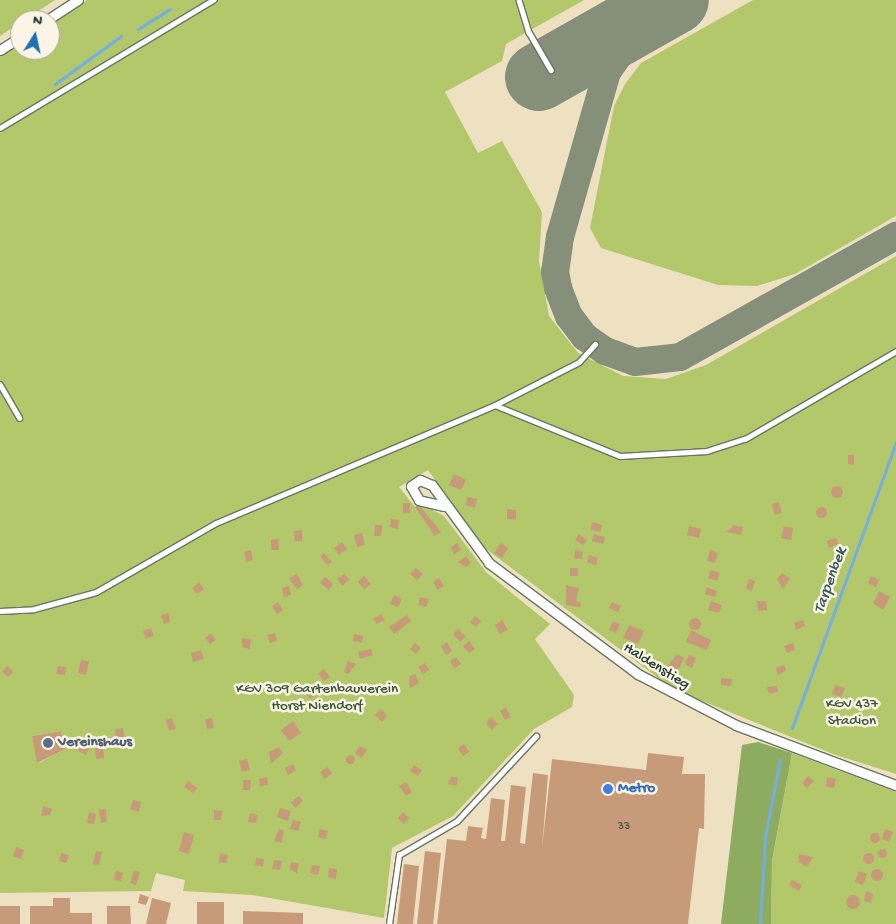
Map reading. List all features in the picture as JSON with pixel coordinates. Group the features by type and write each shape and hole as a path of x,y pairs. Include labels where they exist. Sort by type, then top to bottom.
{"street":[{"path":"60,12 78,0"},
{"name":"Haldenstieg","path":"444,506 489,563 638,674 736,725 896,784"}],"lane":[{"path":"0,128 213,0"},
{"path":"519,0 529,32 551,70"},
{"path":"0,611 34,609 96,592 216,524 495,405 579,362 595,344"},
{"path":"495,405 620,456 707,452 745,439 896,351"},
{"path":"0,384 20,418"},
{"path":"389,924 399,855 457,820 536,736"}],"green space":[{"path":"0,0 55,0 40,10 10,10 10,29 0,36"},
{"path":"87,0 584,0 506,44 502,61 445,92 478,153 502,141 542,212 539,261 549,316 578,353 623,376 666,379 706,365 896,256 896,774 833,754 673,689 482,546 428,470 399,487 415,507 423,505 444,516 486,572 550,624 535,639 574,695 572,707 534,729 453,816 392,848 384,918 252,895 183,891 185,880 156,873 151,891 0,893 0,56 10,50 10,60 60,60 60,17","holes":["61,731 65,749 38,763 32,736"]},
{"path":"753,0 896,0 896,216 795,274 757,286 718,285 601,248 590,228 614,106 625,84 641,63"},
{"path":"758,742 792,753 772,861 771,924 721,924 742,745"},
{"path":"792,753 896,792 896,924 771,924 772,862"}],"building":[{"path":"848,455 854,455 854,465 848,464"},
{"path":"454,474 466,480 461,490 449,485"},
{"path":"837,486 843,492 837,498 831,492"},
{"path":"468,497 477,499 475,508 465,505"},
{"path":"779,502 782,513 775,515 772,504"},
{"path":"403,503 410,503 410,513 403,513"},
{"path":"419,505 441,532 435,536 415,507"},
{"path":"819,507 823,507 826,512 825,516 819,517 816,514 816,510"},
{"path":"507,509 516,510 516,520 507,519"},
{"path":"391,519 399,520 398,529 390,527"},
{"path":"593,522 602,525 600,532 590,529"},
{"path":"375,525 382,525 381,536 374,536"},
{"path":"734,525 743,527 741,535 726,532"},
{"path":"689,526 701,529 699,538 687,535"},
{"path":"784,526 793,528 791,540 781,538"},
{"path":"302,530 302,541 295,541 294,531"},
{"path":"362,533 365,545 357,547 354,535"},
{"path":"579,534 587,540 583,545 575,540"},
{"path":"594,534 605,537 603,544 592,541"},
{"path":"836,538 838,544 829,548 827,541"},
{"path":"278,539 279,550 271,550 271,540"},
{"path":"342,542 347,549 339,555 334,548"},
{"path":"457,543 461,549 454,555 451,547"},
{"path":"501,543 508,548 502,558 494,553"},
{"path":"251,550 253,560 246,562 244,552"},
{"path":"575,550 583,552 582,559 574,558"},
{"path":"710,550 718,553 715,563 707,561"},
{"path":"324,553 332,562 327,565 320,556"},
{"path":"589,555 598,558 596,565 587,562"},
{"path":"466,556 471,563 466,567 458,562"},
{"path":"416,568 423,574 417,580 410,574"},
{"path":"570,568 578,568 578,576 570,576"},
{"path":"711,570 720,573 717,581 708,578"},
{"path":"782,573 790,579 783,589 777,579"},
{"path":"297,574 303,585 297,589 289,579"},
{"path":"345,574 349,580 342,586 337,579"},
{"path":"364,576 371,584 364,589 358,582"},
{"path":"871,576 879,580 876,587 868,583"},
{"path":"325,577 333,584 329,590 320,583"},
{"path":"439,578 444,586 438,590 433,582"},
{"path":"749,579 755,581 752,591 746,589"},
{"path":"199,582 204,589 197,594 192,588"},
{"path":"566,585 579,588 576,601 581,603 580,607 566,605"},
{"path":"289,586 291,595 284,597 282,588"},
{"path":"707,587 717,591 715,597 705,594"},
{"path":"879,591 890,597 883,610 873,603"},
{"path":"394,595 402,599 398,607 390,604"},
{"path":"420,597 429,599 426,607 418,605"},
{"path":"711,601 722,605 719,613 708,610"},
{"path":"757,601 766,601 767,610 758,611"},
{"path":"278,602 283,610 277,614 272,606"},
{"path":"612,602 621,606 618,612 609,608"},
{"path":"168,613 170,622 164,624 161,615"},
{"path":"381,614 385,620 377,624 373,619"},
{"path":"407,615 411,621 394,634 389,627"},
{"path":"475,616 481,621 476,627 470,622"},
{"path":"693,618 697,618 701,624 697,630 693,630 689,626 689,622"},
{"path":"502,620 508,630 500,634 495,625"},
{"path":"803,620 805,626 796,630 794,623"},
{"path":"613,621 620,624 616,633 609,630"},
{"path":"629,625 644,631 638,644 623,638"},
{"path":"151,628 154,636 146,639 143,631"},
{"path":"458,629 466,637 460,642 453,634"},
{"path":"691,630 711,640 707,650 686,642"},
{"path":"211,633 216,640 210,644 205,638"},
{"path":"275,633 277,641 270,643 267,635"},
{"path":"354,634 363,636 362,643 353,641"},
{"path":"242,638 251,639 250,649 242,647"},
{"path":"469,641 475,649 469,653 463,646"},
{"path":"447,642 452,651 446,655 441,646"},
{"path":"415,643 421,648 416,654 410,649"},
{"path":"793,643 795,650 787,653 784,646"},
{"path":"371,649 373,655 360,659 358,652"},
{"path":"201,650 204,659 193,662 191,653"},
{"path":"677,654 684,658 679,669 666,668"},
{"path":"689,655 696,658 692,668 685,664"},
{"path":"456,657 461,664 454,668 450,661"},
{"path":"81,660 89,661 86,675 78,673"},
{"path":"348,661 356,664 348,674 344,672"},
{"path":"425,663 429,670 423,674 418,667"},
{"path":"784,665 786,671 778,675 776,668"},
{"path":"7,666 14,672 8,677 2,672"},
{"path":"58,666 66,667 65,675 56,674"},
{"path":"324,669 330,677 324,681 318,674"},
{"path":"415,674 419,683 410,688 409,677"},
{"path":"721,678 732,679 731,686 721,685"},
{"path":"835,685 845,688 841,697 832,694"},
{"path":"777,686 778,692 769,694 767,687"},
{"path":"313,687 317,694 310,699 305,692"},
{"path":"506,707 511,717 505,720 500,711"},
{"path":"381,709 387,716 382,722 375,715"},
{"path":"491,717 498,724 492,730 486,723"},
{"path":"172,718 176,729 169,731 166,720"},
{"path":"212,718 214,728 207,729 205,719"},
{"path":"293,721 301,733 289,741 281,730"},
{"path":"123,728 124,738 116,739 115,729"},
{"name":"Vereinshaus","path":"61,731 65,749 37,763 32,736"},
{"path":"81,744 89,748 86,755 78,751"},
{"path":"464,744 469,752 463,756 458,748"},
{"path":"95,746 103,746 104,758 96,759"},
{"path":"360,746 367,750 361,758 355,753"},
{"path":"279,747 283,753 271,764 269,752"},
{"path":"648,753 684,757 682,774 705,774 704,829 699,828 688,924 437,924 447,839 466,841 468,826 483,828 481,838 486,839 491,798 505,800 501,841 505,841 511,785 526,787 520,843 525,844 533,773 548,775 542,848 552,759 646,770"},
{"path":"350,754 355,759 350,764 345,759"},
{"path":"247,759 250,770 242,772 239,761"},
{"path":"293,764 296,771 288,775 285,768"},
{"path":"414,765 422,770 418,776 410,771"},
{"path":"327,767 332,773 325,779 320,772"},
{"path":"451,776 458,778 456,786 448,784"},
{"path":"808,776 814,781 807,788 802,783"},
{"path":"267,777 268,785 260,786 259,779"},
{"path":"827,777 836,779 834,788 826,787"},
{"path":"243,780 251,780 250,790 243,790"},
{"path":"188,781 197,788 193,793 184,787"},
{"path":"406,782 412,792 406,796 399,786"},
{"path":"299,796 303,801 295,808 291,802"},
{"path":"133,800 141,802 139,812 130,809"},
{"path":"43,806 52,809 50,815 41,816"},
{"path":"280,808 291,811 288,821 277,817"},
{"path":"106,809 107,822 101,823 99,810"},
{"path":"214,810 222,811 221,820 214,820"},
{"path":"89,812 96,814 94,824 87,823"},
{"path":"403,812 409,818 404,824 398,818"},
{"path":"250,813 258,815 256,823 248,822"},
{"path":"293,820 301,822 298,831 290,829"},
{"path":"279,829 284,830 282,843 274,841"},
{"path":"320,829 328,831 326,839 318,837"},
{"path":"885,829 893,832 889,842 882,839"},
{"path":"184,832 194,835 189,854 179,851"},
{"path":"873,833 877,833 880,838 879,842 873,843 870,840 870,836"},
{"path":"16,847 24,850 21,859 13,856"},
{"path":"882,848 887,853 882,858 877,853"},
{"path":"96,851 102,852 99,865 93,864"},
{"path":"425,851 441,853 433,924 417,924"},
{"path":"61,853 69,855 66,863 59,861"},
{"path":"866,853 870,853 873,858 872,862 866,863 863,860 863,856"},
{"path":"220,854 228,855 226,863 219,862"},
{"path":"799,854 813,857 807,867 798,862"},
{"path":"256,858 264,859 263,867 255,865"},
{"path":"274,860 282,861 280,870 272,869"},
{"path":"291,862 299,863 297,873 290,870"},
{"path":"404,864 419,866 413,924 397,924"},
{"path":"312,865 320,866 318,875 310,873"},
{"path":"329,868 337,869 336,879 328,877"},
{"path":"875,869 879,869 883,875 879,881 875,881 871,877 871,873"},
{"path":"116,871 123,873 121,881 114,880"},
{"path":"134,871 140,872 136,885 130,883"},
{"path":"859,871 867,874 863,885 855,882"},
{"path":"792,880 802,885 799,891 789,885"},
{"path":"866,891 873,894 871,903 864,901"},
{"path":"140,894 149,897 146,905 138,903"},
{"path":"853,895 858,897 860,902 858,907 853,909 848,907 846,902 848,897"},
{"path":"53,898 70,898 70,913 92,913 92,924 30,924 30,906 53,906"},
{"path":"152,898 171,903 166,924 146,924"},
{"path":"197,902 224,902 224,924 197,924"},
{"path":"0,906 20,906 20,924 0,924"},
{"path":"107,906 130,906 131,924 107,924"},
{"path":"243,911 303,913 303,924 243,924"}],"waterway":[{"path":"138,29 170,9"},
{"path":"55,84 121,36"},
{"name":"Tarpenbek","path":"792,728 896,442"},
{"name":"Tarpenbek","path":"760,924 765,837 780,759"}],"taxiway":[{"path":"676,0 639,26 607,72 560,237 555,272 558,288 569,316 585,337 605,351 635,362 680,357 896,236"}],"runway":[{"path":"539,77 675,0"}],"place":[{"name":"Vereinshaus","path":"48,743"},
{"name":"Metro","path":"608,789"}],"park label":[{"name":"KGV 309 Gartenbauverein Horst Niendorf","path":"317,698"},
{"name":"KGV 437 Stadion","path":"852,712"}]}
